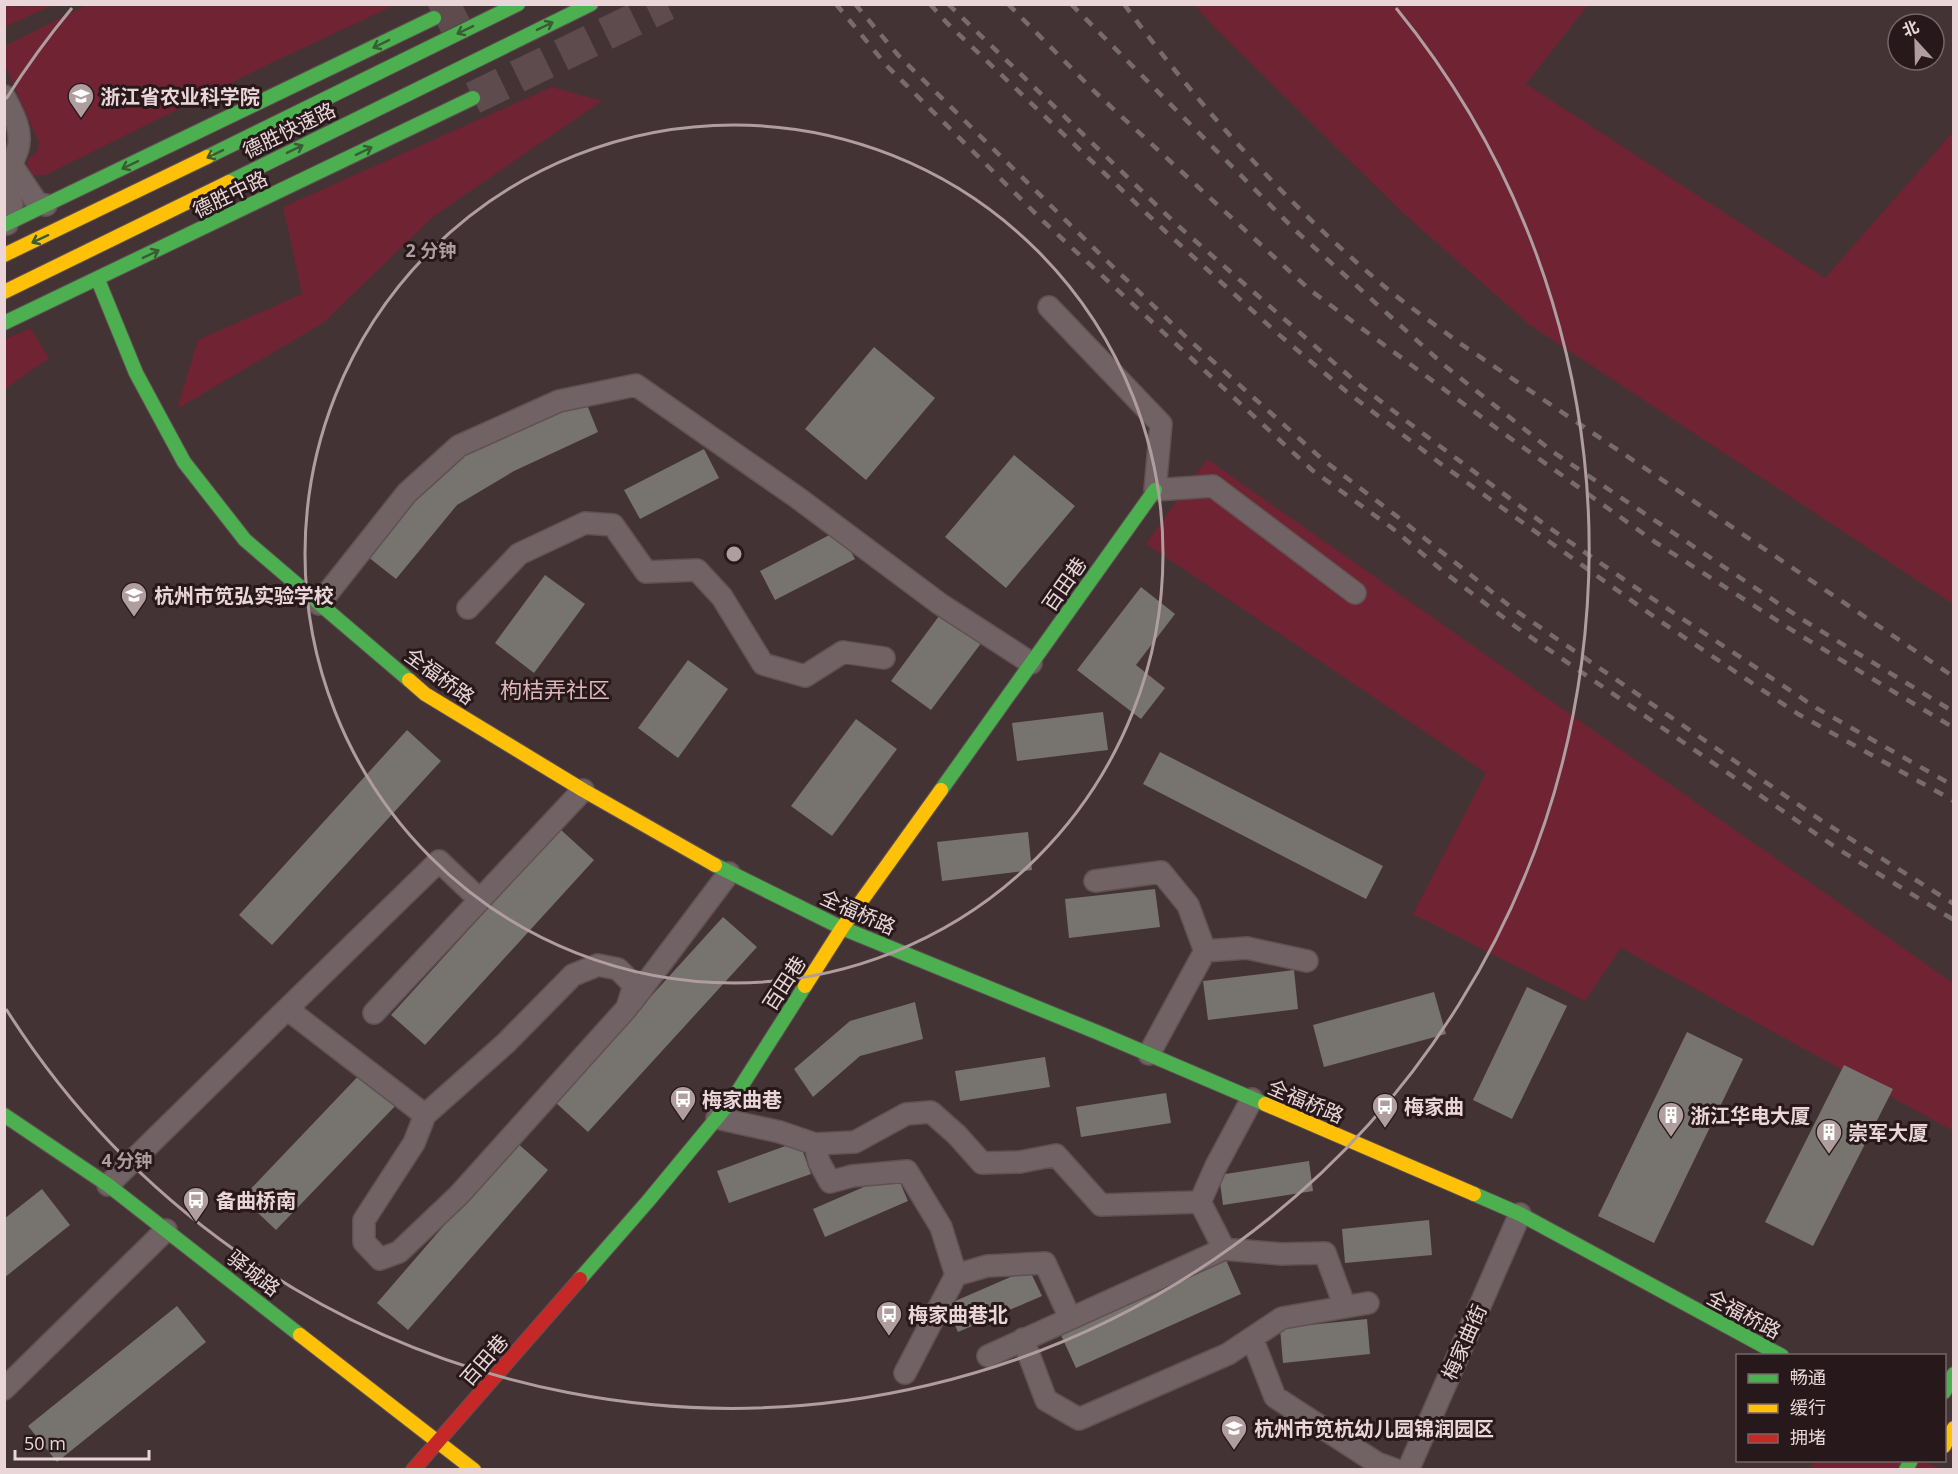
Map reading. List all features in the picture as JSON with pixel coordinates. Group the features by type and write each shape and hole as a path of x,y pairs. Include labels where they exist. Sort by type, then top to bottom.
{"main road":[{"name":"德胜快速路","path":"4,255 518,4"},
{"name":"德胜快速路","path":"4,291 591,4"},
{"path":"6,224 434,18"},
{"name":"德胜中路","path":"4,323 98,280 473,98"},
{"path":"4,312 97,262 186,202"},
{"name":"全福桥路","path":"98,280 135,373 184,462 245,540 425,694 583,790 729,873 842,928 1149,1054 1520,1214 1778,1354"},
{"name":"百田巷","path":"412,1470 649,1200 735,1096 842,928 1155,490"},
{"name":"驿城路","path":"4,1115 108,1185 474,1470"},
{"path":"1946,1388 1953,1374"}],"street":[{"path":"4,96 20,134 18,147 10,156 13,167 29,194 37,203 46,205"},
{"path":"4,187 12,204 6,224"},
{"path":"1049,307 1161,424 1155,490 1213,486 1355,593"},
{"path":"319,604 407,493 459,446 559,401 636,385 798,498 940,604 1031,663"},
{"path":"468,608 519,554 585,523 613,525 646,572 697,570 722,597 763,664 805,676 843,652 884,658"},
{"path":"374,1013 583,790"},
{"path":"108,1185 439,861 480,900"},
{"path":"1095,881 1161,872 1188,905 1205,951 1149,1054"},
{"path":"627,1008 634,985 618,969 598,965 573,975 506,1043 425,1115 414,1143 364,1220 364,1242 380,1259 399,1252 459,1195 627,1008 729,873"},
{"path":"1205,951 1247,948 1307,961"},
{"path":"287,1009 425,1115"},
{"path":"1200,1202 1216,1166 1252,1099"},
{"path":"717,1118 780,1132 815,1144 855,1142 906,1114 931,1112 957,1135 982,1163 1020,1162 1056,1155 1101,1205 1200,1202"},
{"path":"815,1144 819,1162 830,1182 852,1176 906,1171 941,1227 956,1275 905,1373"},
{"path":"1200,1202 1224,1249"},
{"name":"梅家曲街","path":"1408,1470 1520,1214"},
{"path":"4,1389 166,1230"},
{"path":"988,1356 1224,1249 1281,1254 1325,1253 1345,1307"},
{"path":"956,1275 987,1266 1045,1263 1070,1318"},
{"path":"1023,1339 1046,1400 1079,1419 1228,1354 1282,1318 1368,1303"},
{"path":"1252,1338 1275,1397 1377,1463 1396,1470"}],"shaded area":[{"name":"浙江省农业科学院","path":"89,4 395,5 271,63 46,175 33,176 27,166 28,159 37,152 39,143 5,65 5,46"},
{"path":"4,5 16,5 18,8 26,5 53,5 5,27"},
{"path":"1195,5 1588,5 1526,84 1825,278 1953,132 1953,604 1530,325 1404,214 1214,27"},
{"path":"552,87 602,101 434,216 323,323 177,409 198,340 302,294 283,207"},
{"path":"30,328 49,358 5,389 4,340"},
{"path":"1207,459 1953,983 1953,1131 1621,948 1585,1001 1413,914 1486,773 1146,544"},
{"path":"1813,1462 1922,1462 1944,1469 1810,1470"}],"building":[{"path":"874,347 935,398 866,480 805,429"},
{"path":"585,400 598,432 514,471 457,505 396,579 363,553 459,455"},
{"path":"704,449 719,478 640,519 624,490"},
{"path":"1014,455 1075,506 1006,588 945,537"},
{"path":"839,530 855,559 775,600 760,571"},
{"path":"545,575 585,604 534,673 495,643"},
{"path":"1141,587 1175,614 1136,665 1165,688 1141,719 1077,670"},
{"path":"942,612 982,642 931,710 891,681"},
{"path":"688,660 728,689 678,758 638,728"},
{"path":"1103,712 1108,750 1017,761 1012,723"},
{"path":"856,719 897,749 832,836 791,806"},
{"path":"407,730 441,761 272,945 239,915"},
{"path":"1160,752 1383,866 1366,899 1143,784"},
{"path":"560,829 594,860 425,1045 391,1015"},
{"path":"1028,832 1032,870 942,881 937,842"},
{"path":"1155,889 1160,927 1069,938 1065,899"},
{"path":"723,917 757,947 588,1132 555,1102"},
{"path":"1294,970 1298,1009 1208,1020 1203,981"},
{"path":"1527,987 1567,1006 1512,1119 1473,1100"},
{"path":"1434,992 1446,1034 1324,1067 1313,1025"},
{"path":"915,1002 923,1039 860,1056 813,1097 794,1069 850,1021"},
{"name":"浙江华电大厦","path":"1687,1032 1743,1059 1654,1243 1598,1216"},
{"path":"1045,1057 1050,1087 960,1101 955,1071"},
{"name":"崇军大厦","path":"1844,1065 1893,1089 1813,1246 1765,1222"},
{"path":"365,1069 399,1102 276,1230 242,1198"},
{"path":"1166,1093 1171,1123 1081,1137 1076,1107"},
{"path":"799,1141 811,1174 729,1203 717,1171"},
{"path":"516,1142 548,1170 408,1330 377,1303"},
{"path":"1309,1161 1313,1191 1223,1205 1219,1175"},
{"path":"896,1173 908,1201 825,1237 813,1209"},
{"path":"42,1189 70,1225 4,1278 4,1219"},
{"path":"1429,1220 1432,1255 1345,1263 1342,1229"},
{"path":"1226,1260 1241,1294 1076,1368 1060,1333"},
{"path":"1029,1269 1042,1296 958,1332 946,1305"},
{"path":"177,1306 206,1342 57,1462 28,1426"},
{"path":"1367,1319 1370,1354 1283,1363 1280,1328"}],"tunnel":[{"path":"434,18 462,4"},
{"path":"473,98 667,4"}],"railway":[{"path":"836,4 887,66 1043,221 1312,470 1392,528 1444,572 1516,627 1838,849 1954,920"},
{"path":"855,4 898,55 1109,263 1186,337 1322,459 1512,608 1822,821 1954,904"},
{"path":"930,4 947,23 1166,232 1277,333 1347,392 1441,464 1660,621 1798,714 1954,801"},
{"path":"948,4 1175,223 1357,383 1544,524 1632,585 1818,709 1954,786"},
{"path":"1008,4 1095,92 1310,290 1655,542 1798,634 1954,728"},
{"path":"1071,4 1296,231 1444,365 1553,452 1803,620 1954,712"},
{"path":"1124,4 1182,79 1243,150 1308,217 1407,305 1458,342 1954,677"}],"traffic: fast":[{"path":"207,157 518,4"},
{"path":"229,182 591,4"},
{"path":"4,225 434,18"},
{"path":"4,323 473,98"},
{"path":"98,280 136,373 184,462 245,540 409,680"},
{"path":"941,790 1155,490"},
{"path":"715,865 842,928 1265,1104"},
{"path":"580,1279 735,1096 805,986"},
{"path":"4,1115 108,1185 300,1335"},
{"path":"1474,1194 1520,1214 1778,1354"},
{"path":"1946,1388 1954,1374"},
{"path":"1906,1470 1910,1462"}],"traffic: slow":[{"path":"4,255 207,157"},
{"path":"4,292 229,182"},
{"path":"409,680 425,694 583,790 715,865"},
{"path":"805,986 842,928 941,790"},
{"path":"1265,1104 1474,1194"},
{"path":"300,1335 474,1470"},
{"path":"1946,1442 1954,1428"}],"traffic: jam":[{"path":"413,1470 580,1279"}],"place":[{"name":"浙江省农业科学院","path":"81,119"},
{"name":"杭州市笕弘实验学校","path":"134,618"},
{"name":"梅家曲巷","path":"683,1122"},
{"name":"梅家曲","path":"1385,1129"},
{"name":"浙江华电大厦","path":"1671,1138"},
{"name":"崇军大厦","path":"1829,1155"},
{"name":"备曲桥南","path":"196,1223"},
{"name":"梅家曲巷北","path":"889,1337"},
{"name":"杭州市笕杭幼儿园锦润园区","path":"1234,1451"}],"district":[{"name":"枸桔弄社区","path":"555,689"}]}
